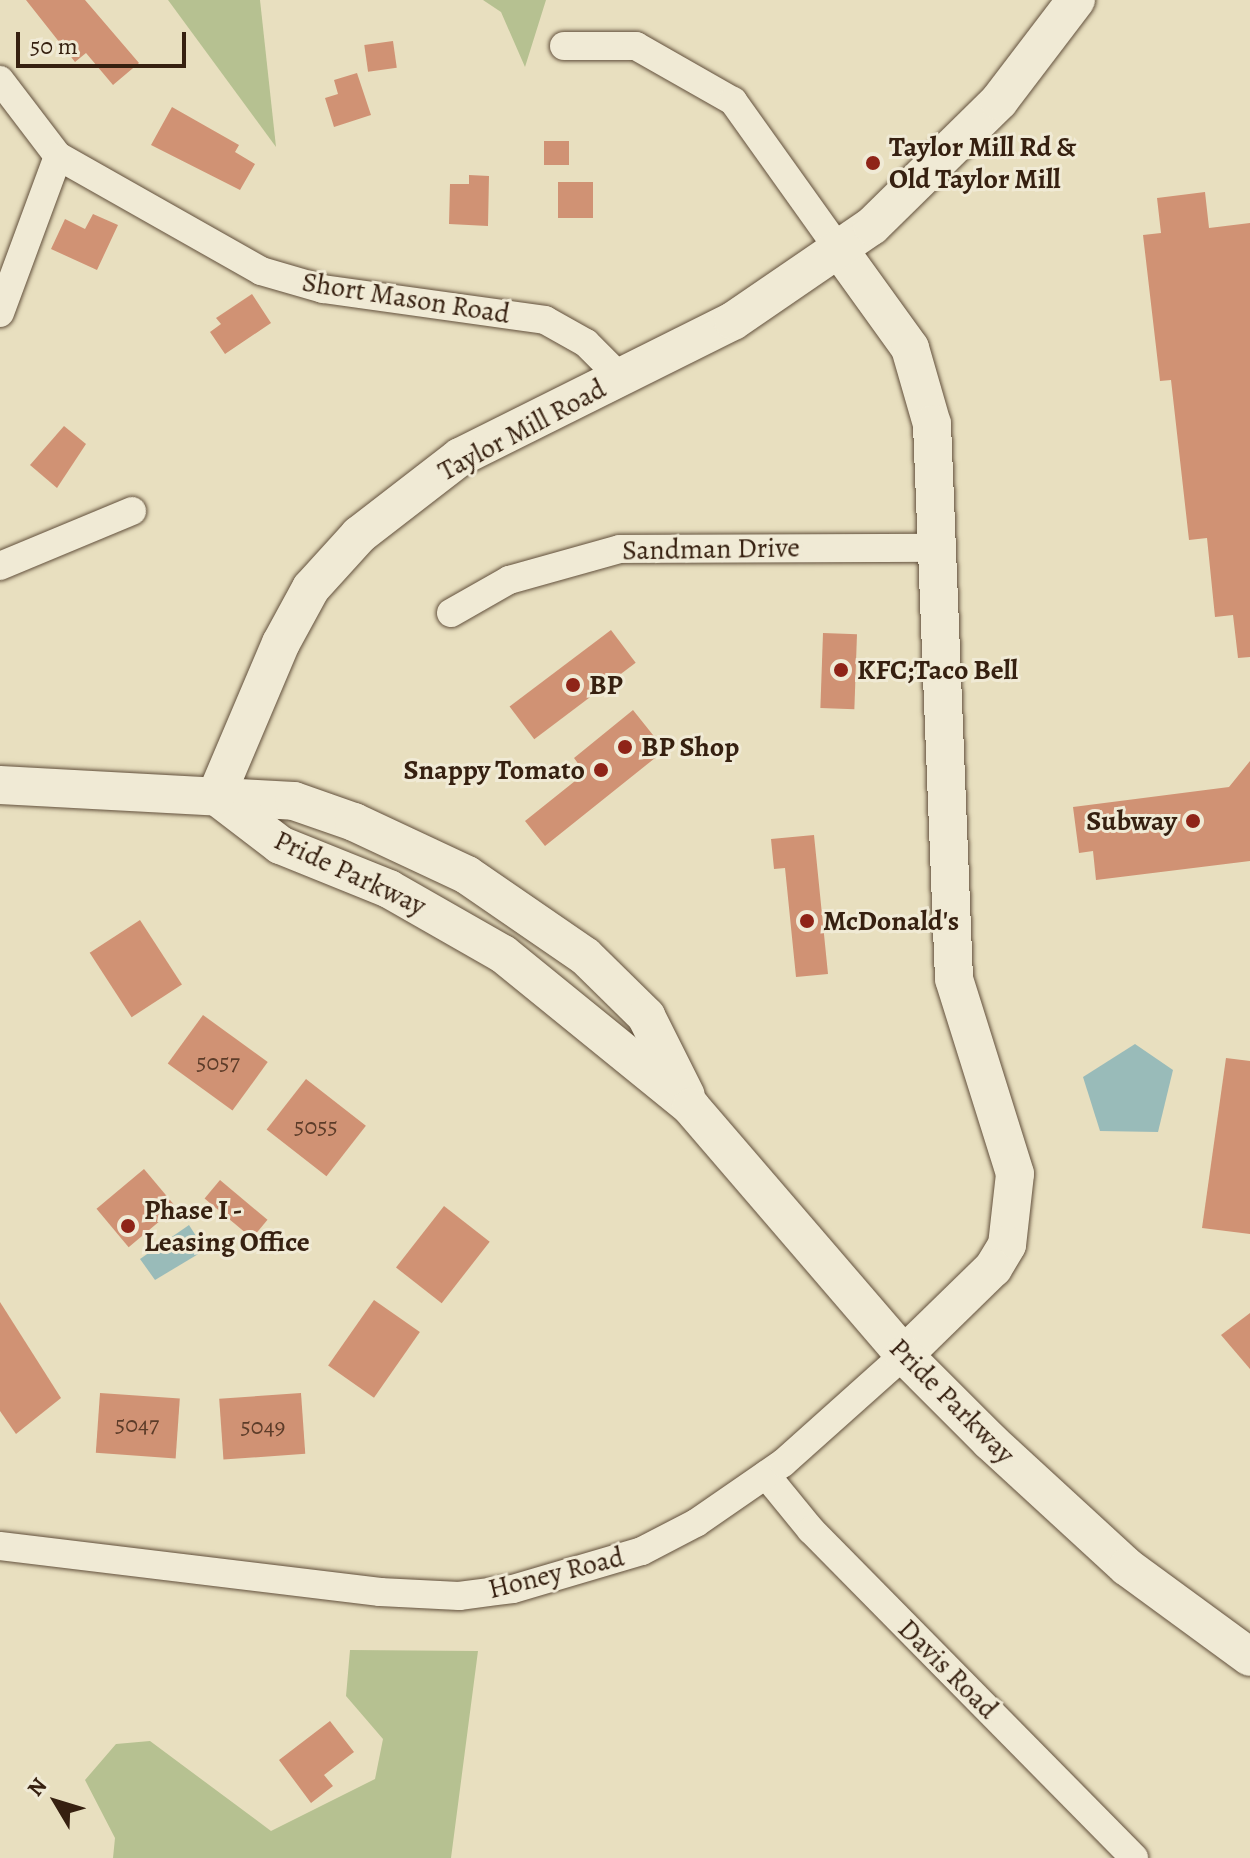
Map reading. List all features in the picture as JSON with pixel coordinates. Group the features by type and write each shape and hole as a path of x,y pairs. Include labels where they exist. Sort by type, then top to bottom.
{"street":[{"name":"Taylor Mill Road","path":"216,796 281,643 311,588 359,535 460,457 733,321 838,248 951,153 1076,0"},
{"path":"564,46 636,46 733,101 838,248 888,310 924,386 936,548 954,979 1009,1145 1015,1209 993,1268 904,1355"},
{"name":"Short Mason Road","path":"0,80 58,156 261,271 323,289 545,320 586,343 621,378"},
{"path":"0,313 58,156"},
{"path":"0,566 132,511"},
{"name":"Sandman Drive","path":"451,613 558,562 643,546 936,548"},
{"path":"0,785 216,796"},
{"name":"Pride Parkway","path":"216,796 280,845 389,889 503,954 691,1107 904,1355 1127,1567 1250,1657"},
{"name":"Honey Road","path":"0,1546 199,1575 459,1596 557,1578 642,1551 766,1475 904,1355"},
{"name":"Davis Road","path":"766,1475 811,1530 1134,1858"}],"green space":[{"path":"168,0 260,0 276,147"},
{"path":"483,0 546,0 525,67 501,12"},
{"path":"350,1650 478,1651 451,1858 113,1858 115,1838 85,1780 116,1744 150,1741 271,1831 375,1779 383,1739 346,1696"}],"water":[{"path":"1135,1044 1173,1070 1158,1132 1100,1131 1083,1077"},
{"path":"189,1225 205,1250 155,1280 140,1259"}],"building":[{"path":"26,0 85,0 139,63 113,85 86,53 75,62"},
{"path":"393,41 397,68 368,72 364,45"},
{"path":"357,73 371,115 334,127 325,98 338,94 334,80"},
{"path":"172,107 239,145 235,152 255,164 240,190 151,145"},
{"path":"544,141 569,141 569,165 544,165"},
{"path":"469,175 489,176 488,226 449,224 450,184 469,184"},
{"path":"558,182 593,182 593,218 558,218"},
{"path":"1205,192 1209,228 1250,223 1250,657 1238,658 1233,615 1215,617 1207,538 1189,540 1171,380 1160,381 1143,235 1161,233 1157,198"},
{"path":"93,214 118,225 97,270 51,249 65,219 85,229"},
{"path":"252,294 271,323 225,354 210,332 221,324 216,318"},
{"path":"64,426 86,444 57,488 30,465"},
{"name":"BP","path":"611,630 636,663 534,739 510,706"},
{"name":"KFC;Taco Bell","path":"823,633 857,634 854,709 820,708"},
{"path":"633,710 665,750 545,846 525,821 585,773 574,758"},
{"path":"1250,761 1250,861 1096,880 1093,851 1079,853 1073,807 1229,787"},
{"name":"McDonald's","path":"814,835 828,974 796,977 785,868 774,869 771,839"},
{"path":"140,920 182,985 132,1017 90,953"},
{"path":"203,1015 268,1062 232,1111 168,1064"},
{"path":"1226,1058 1250,1061 1250,1234 1202,1228"},
{"path":"306,1079 366,1126 326,1176 267,1129"},
{"name":"Phase I - Leasing Office","path":"144,1169 176,1207 129,1247 97,1209"},
{"path":"220,1180 267,1220 252,1238 205,1198"},
{"path":"444,1206 490,1242 442,1303 396,1267"},
{"path":"374,1300 420,1332 374,1398 328,1366"},
{"path":"0,1302 61,1398 16,1434 0,1411"},
{"path":"1250,1313 1250,1369 1221,1335"},
{"path":"100,1393 180,1399 176,1458 96,1453"},
{"path":"301,1393 305,1454 223,1460 219,1399"},
{"path":"330,1721 354,1752 324,1775 333,1786 311,1803 279,1760"}],"place":[{"name":"Taylor Mill Rd & Old Taylor Mill","path":"873,163"},
{"name":"KFC;Taco Bell","path":"841,670"},
{"name":"BP","path":"573,685"},
{"name":"BP Shop","path":"625,747"},
{"name":"Snappy Tomato","path":"601,770"},
{"name":"Subway","path":"1193,821"},
{"name":"McDonald's","path":"807,921"},
{"name":"Phase I - Leasing Office","path":"128,1226"}]}
